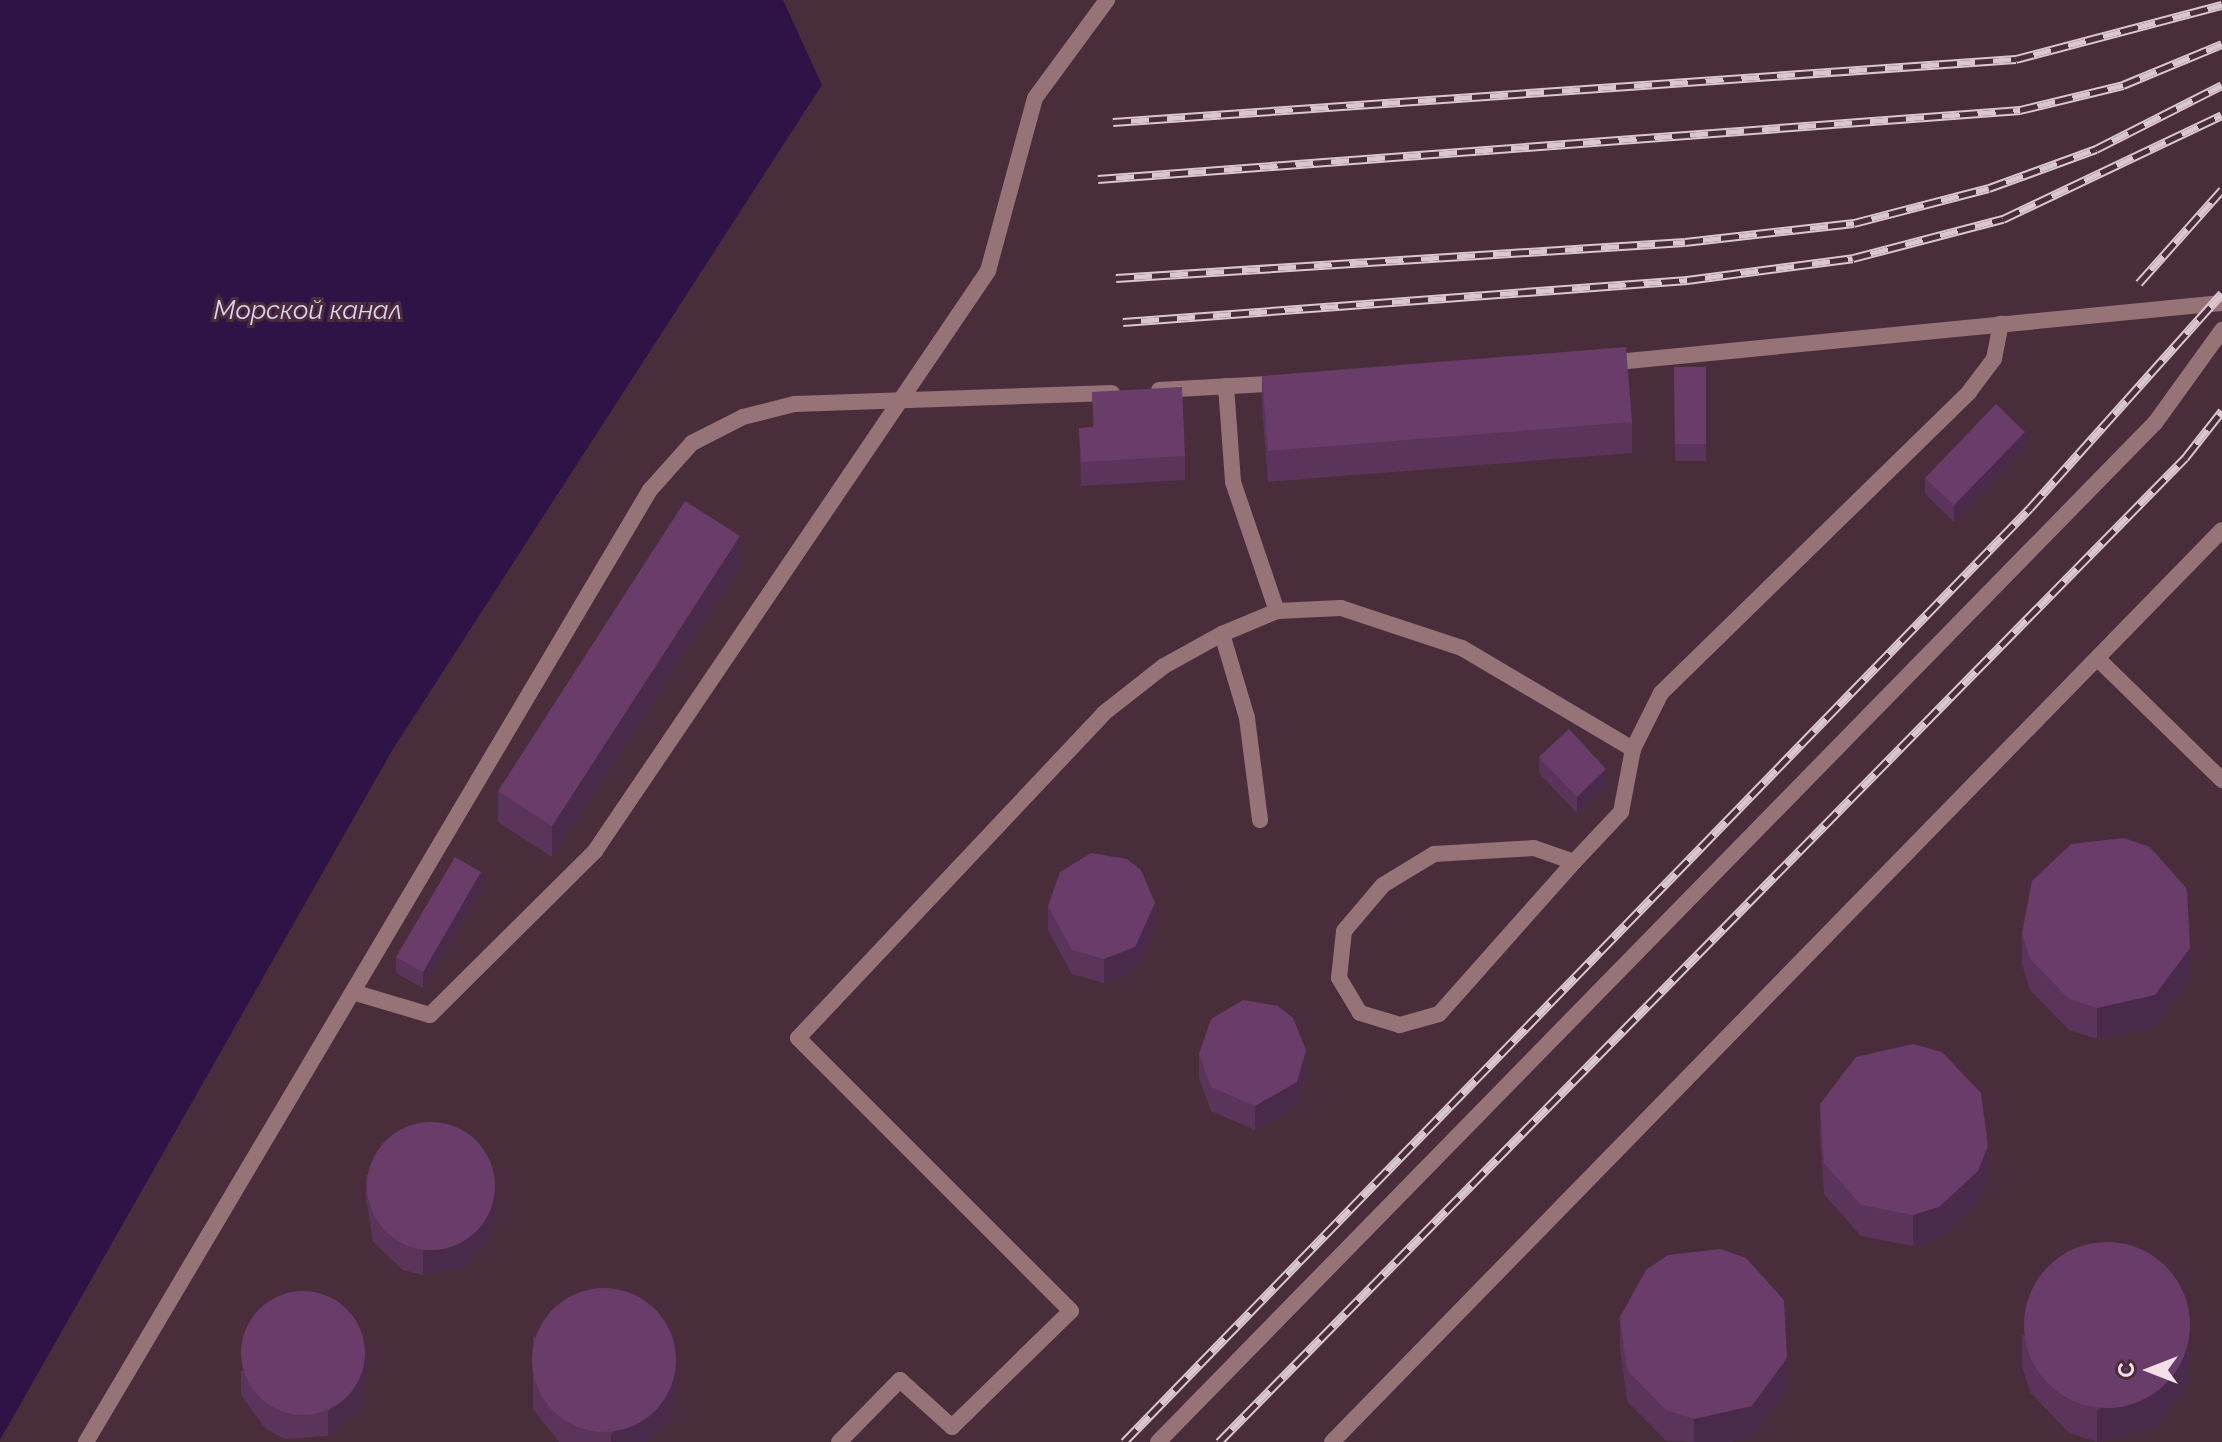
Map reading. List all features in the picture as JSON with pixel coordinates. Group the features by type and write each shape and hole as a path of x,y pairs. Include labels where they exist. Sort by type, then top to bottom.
{"lane":[{"path":"356,993 430,1015 595,851 903,404 988,271 1035,98 1107,0"},
{"path":"1593,364 2222,303"},
{"path":"1574,862 1534,848 1434,854 1383,885 1344,931 1339,978 1360,1013 1400,1025 1439,1014 1621,812 1633,749 1661,693 1969,392 1994,359 2001,324"},
{"path":"1158,1442 2155,423 2222,330"},
{"path":"86,1442 356,993 650,490 692,443 743,417 794,404 903,404 1303,382"},
{"path":"1226,386 1233,482 1277,611"},
{"path":"1332,1442 2099,660 2222,530"},
{"path":"839,1442 900,1380 952,1427 1071,1311 798,1038 1104,713 1164,666 1222,634 1277,611 1341,608 1406,624 1541,688 1633,749"},
{"path":"1222,634 1247,718 1260,820"},
{"path":"2099,660 2222,780"}],"water":[{"name":"Морской канал","path":"0,0 783,0 822,85 393,749 0,1440"}],"building":[{"path":"1626,347 1632,422 1268,451 1262,376"},
{"path":"1674,367 1706,367 1706,444 1675,444"},
{"path":"1182,387 1185,456 1081,462 1079,428 1094,427 1092,392"},
{"path":"1996,404 2025,432 1954,505 1925,478"},
{"path":"685,501 740,536 552,826 498,791"},
{"path":"1569,729 1606,769 1577,797 1539,757"},
{"path":"2124,838 2150,847 2187,889 2190,948 2155,995 2097,1008 2069,999 2030,959 2022,933 2032,881 2071,844"},
{"path":"1091,853 1127,859 1141,870 1155,903 1135,947 1104,959 1072,950 1048,906 1060,872"},
{"path":"455,857 481,872 423,972 396,957"},
{"path":"1243,1000 1278,1006 1293,1018 1306,1050 1297,1082 1255,1106 1211,1087 1199,1054 1211,1019"},
{"path":"1913,1044 1942,1052 1981,1093 1988,1146 1978,1171 1939,1207 1913,1215 1861,1205 1824,1163 1820,1104 1856,1057"},
{"path":"431,1122 455,1127 476,1141 490,1162 495,1186 490,1210 476,1231 455,1245 431,1250 407,1245 386,1231 372,1210 367,1186 372,1162 386,1141 407,1127"},
{"path":"2107,1242 2139,1248 2166,1266 2184,1293 2190,1325 2184,1357 2166,1384 2139,1402 2107,1408 2075,1402 2048,1384 2030,1357 2024,1325 2030,1293 2048,1266 2075,1248"},
{"path":"1721,1249 1746,1258 1784,1300 1787,1358 1752,1406 1694,1419 1666,1410 1627,1370 1620,1317 1646,1270 1668,1255"},
{"path":"604,1288 632,1293 655,1309 671,1332 676,1360 671,1388 655,1411 632,1427 604,1432 576,1427 553,1411 537,1388 532,1360 537,1332 553,1309 576,1293"},
{"path":"303,1291 327,1295 347,1309 361,1329 365,1353 361,1377 347,1397 327,1411 303,1415 279,1411 259,1397 245,1377 241,1353 245,1329 259,1309 279,1295"}],"railway":[{"path":"1113,122 2016,59 2222,5"},
{"path":"1098,179 2020,110 2123,85 2222,44"},
{"path":"1116,278 1685,242 1854,223 1989,188 2096,149 2222,85"},
{"path":"1123,322 1687,280 1853,258 2003,219 2222,115"},
{"path":"2139,283 2222,190"},
{"path":"1124,1442 2030,508 2222,293"},
{"path":"1219,1442 2185,458 2222,411"}]}
